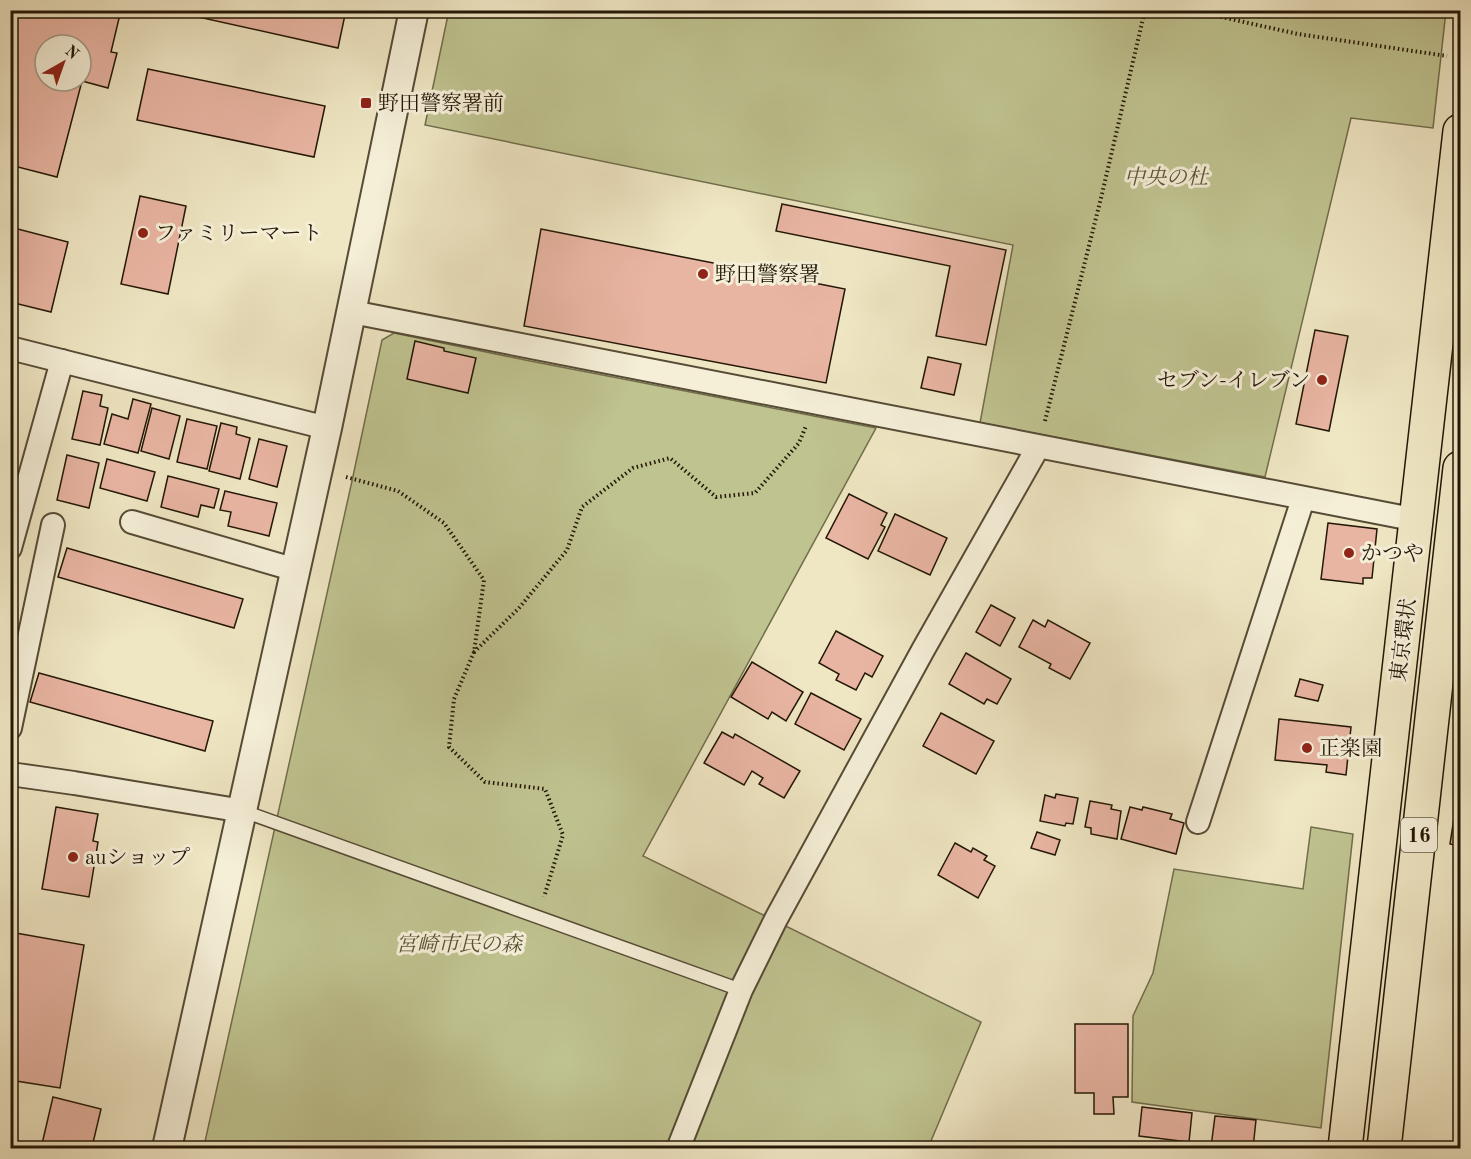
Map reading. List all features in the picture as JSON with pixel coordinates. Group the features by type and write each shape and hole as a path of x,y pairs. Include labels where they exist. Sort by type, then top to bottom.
{"highway":[{"name":"東京環状","path":"1345,1149 1461,131"},
{"name":"東京環状","path":"1384,1149 1457,523 1461,468"}],"street":[{"path":"167,1149 327,428 414,10"},
{"path":"352,312 1303,499 1417,520 1457,523"},
{"path":"10,348 327,428"},
{"path":"10,548 62,361"},
{"path":"680,1149 741,990 776,919 922,650 1038,447"},
{"path":"1198,822 1303,499"},
{"path":"132,522 296,570"},
{"path":"10,728 53,525"},
{"path":"10,774 243,811"}],"lane":[{"path":"243,811 741,990"}],"path":[{"path":"1038,447 1105,183 1145,10"},
{"path":"1190,10 1298,34 1447,56"},
{"path":"474,652 519,608 567,550 582,507 633,468 670,458 716,497 755,493 799,443 815,403"},
{"path":"346,477 398,491 444,523 484,580 474,652 454,699 449,747 485,782 545,789 563,835 538,917"}],"green space":[{"name":"中央の杜","path":"449,10 1446,11 1433,128 1351,118 1265,477 980,423 1013,245 425,125"},
{"name":"宮崎市民の森","path":"394,333 876,428 643,856 981,1022 928,1148 213,1148 204,1146 382,340"},
{"path":"1311,827 1353,834 1321,1128 1132,1102 1133,1016 1153,973 1174,869 1303,889"}],"building":[{"path":"10,10 121,10 111,52 117,53 108,88 93,84 93,33 33,33 33,93 79,93 57,177 10,165"},
{"path":"167,10 346,10 338,48"},
{"path":"148,69 325,106 314,157 137,120"},
{"path":"140,196 186,206 168,294 121,284"},
{"path":"782,204 1006,250 986,345 936,336 950,266 776,231"},
{"path":"10,227 68,242 51,312 10,302"},
{"path":"541,229 845,289 826,383 524,326"},
{"name":"セブン-イレブン","path":"1315,330 1348,336 1329,431 1296,424"},
{"path":"415,341 444,348 444,351 476,358 468,393 407,379"},
{"path":"928,357 961,364 954,395 921,388"},
{"path":"83,391 102,395 100,406 108,408 100,445 72,439"},
{"path":"133,399 151,404 138,453 104,444 112,414 128,419"},
{"path":"152,408 180,416 169,459 141,451"},
{"path":"187,419 217,426 207,469 177,462"},
{"path":"221,423 237,427 236,434 250,438 240,479 209,471"},
{"path":"259,439 287,446 277,487 249,479"},
{"path":"67,455 99,463 89,508 57,500"},
{"path":"107,459 155,472 147,501 100,488"},
{"path":"168,476 219,489 214,508 201,505 198,517 161,507"},
{"path":"225,491 277,503 269,536 228,526 231,512 220,510"},
{"path":"849,494 887,513 881,525 885,527 868,559 826,538"},
{"path":"895,514 947,538 930,575 878,551"},
{"name":"かつや","path":"1328,523 1377,529 1372,578 1363,578 1363,584 1321,579"},
{"path":"67,548 243,599 234,628 58,577"},
{"path":"991,605 1015,618 1000,646 976,632"},
{"path":"1033,620 1045,627 1048,620 1090,643 1070,679 1049,668 1051,664 1019,647"},
{"path":"836,631 883,656 872,677 865,673 856,690 836,680 839,674 819,663"},
{"path":"966,653 1011,679 997,704 987,699 984,704 949,684"},
{"path":"752,662 803,692 786,721 772,712 768,719 731,697"},
{"path":"39,673 213,721 205,751 30,702"},
{"path":"1300,679 1323,685 1318,701 1295,696"},
{"path":"811,693 861,719 844,750 795,724"},
{"path":"941,713 994,741 976,774 923,746"},
{"path":"1279,719 1351,727 1346,775 1326,772 1327,765 1275,760"},
{"path":"722,732 733,738 735,734 800,771 784,798 759,784 763,778 752,771 744,785 704,763"},
{"path":"1458,792 1460,792 1460,846 1450,844"},
{"path":"1056,794 1078,798 1073,824 1066,823 1065,826 1040,821 1045,795 1055,798"},
{"path":"1090,801 1112,805 1111,809 1121,811 1117,839 1091,834 1091,828 1085,827"},
{"path":"56,807 98,814 93,841 98,842 89,897 42,889"},
{"path":"1130,807 1142,810 1143,807 1172,814 1170,819 1184,823 1176,854 1121,839"},
{"path":"1037,832 1060,840 1055,855 1031,848"},
{"path":"955,843 971,852 973,848 987,856 984,860 995,866 978,898 938,875"},
{"path":"10,932 84,945 60,1088 10,1080"},
{"path":"1075,1024 1128,1024 1128,1097 1113,1097 1114,1114 1094,1114 1094,1093 1075,1093"},
{"path":"53,1097 101,1109 92,1147 70,1142 69,1148 42,1144"},
{"path":"1142,1107 1192,1113 1189,1142 1139,1136"},
{"path":"1215,1116 1256,1120 1253,1148 1211,1147"}],"place":[{"name":"野田警察署前","path":"366,103"},
{"name":"ファミリーマート","path":"143,233"},
{"name":"野田警察署","path":"703,274"},
{"name":"セブン-イレブン","path":"1322,380"},
{"name":"かつや","path":"1349,553"},
{"name":"正楽園","path":"1307,748"},
{"name":"auショップ","path":"73,857"}]}
